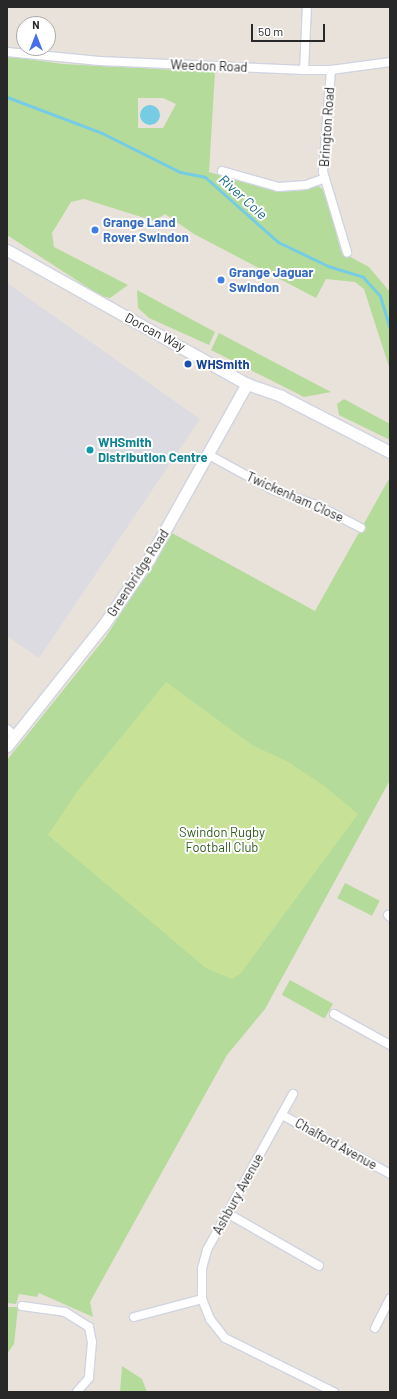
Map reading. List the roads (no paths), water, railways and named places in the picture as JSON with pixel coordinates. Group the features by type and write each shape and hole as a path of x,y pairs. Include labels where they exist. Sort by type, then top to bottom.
{"street":[{"path":"304,70 307,7"},
{"name":"Weedon Road","path":"56,53 304,70 331,70 390,62"},
{"name":"Brington Road","path":"331,70 325,178 347,252"},
{"path":"222,171 278,187 306,185 325,178"},
{"name":"Dorcan Way","path":"7,250 247,384 281,396 390,452"},
{"name":"Greenbridge Road","path":"7,746 11,733 120,601 209,455 247,384"},
{"name":"Twickenham Close","path":"209,455 272,490 319,506 361,528"},
{"path":"334,1014 390,1045"},
{"name":"Ashbury Avenue","path":"293,1094 227,1213 202,1264 202,1299 210,1319 225,1338 334,1392"},
{"name":"Chalford Avenue","path":"282,1115 390,1174"},
{"path":"227,1213 319,1266"},
{"path":"134,1317 202,1299"},
{"path":"375,1328 390,1299"},
{"path":"22,1306 65,1312 89,1327 92,1342 89,1378 77,1392"}],"water":[{"path":"150,105 157,108 160,115 157,122 150,125 143,122 140,115 143,108"}],"waterway":[{"name":"River Cole","path":"7,97 102,133 180,172 205,177 278,242 328,266 363,277 380,296 390,328"}],"place":[{"name":"Grange Land Rover Swindon","path":"95,230"},
{"name":"Grange Jaguar Swindon","path":"221,280"},
{"name":"WHSmith","path":"188,364"},
{"name":"WHSmith Distribution Centre","path":"90,450"}],"park label":[{"name":"Swindon Rugby Football Club","path":"222,840"}]}
